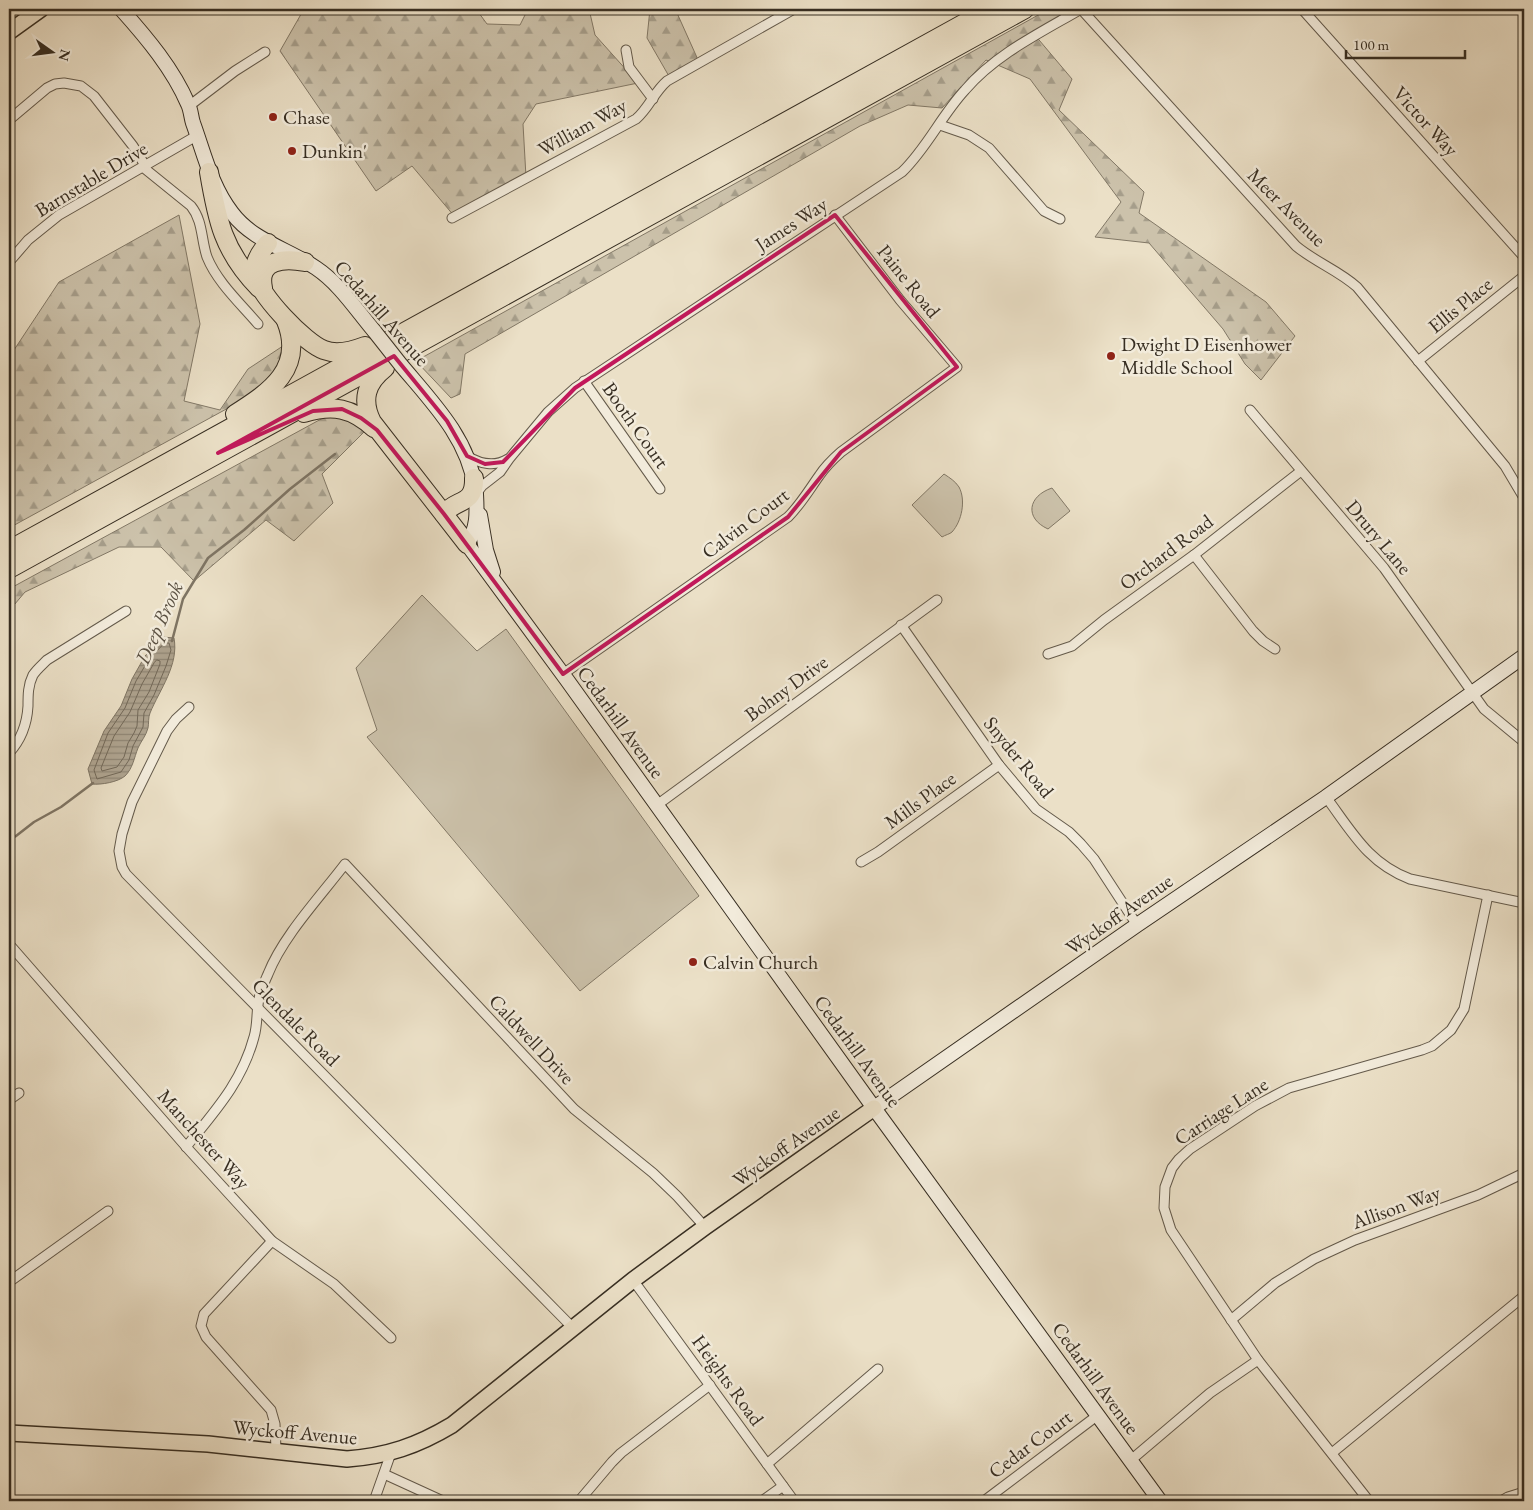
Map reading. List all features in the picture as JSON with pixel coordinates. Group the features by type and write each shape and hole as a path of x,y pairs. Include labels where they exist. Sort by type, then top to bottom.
{"highway":[{"path":"9,550 990,9"},
{"path":"9,569 1024,9"},
{"path":"209,172 216,214 222,235 233,255 251,280 316,347 333,353 369,344 500,279"},
{"path":"251,280 247,273 247,259 252,247 263,240"},
{"path":"263,240 255,267 258,282 266,295"},
{"path":"266,295 262,283 269,265 281,260 306,262"},
{"path":"128,484 174,452 243,409 278,381 288,365 292,347 292,338 282,314"},
{"path":"450,326 384,368 371,381 365,396 368,414 377,430 467,544"},
{"path":"218,454 302,414 323,408 342,409 352,412 377,430"},
{"path":"444,514 454,518 467,513 474,505 475,486"}],"main road":[{"path":"9,32 41,9"},
{"name":"Cedarhill Avenue","path":"121,9 161,58 189,106 209,172 232,213 263,240 306,262 335,284 447,421 467,456 475,486 488,556 494,574 507,598"},
{"name":"Cedarhill Avenue","path":"475,486 476,524 467,544 563,674 874,1108 1160,1501"},
{"name":"Wyckoff Avenue","path":"9,1433 208,1444 347,1459 391,1453 426,1440 452,1425 633,1280 705,1227 1137,925 1326,797 1524,656"}],"street":[{"name":"William Way","path":"452,218 636,119 644,112 660,87 667,80 794,9"},
{"name":"James Way","path":"475,486 482,486 500,472 557,403 584,381 902,172 920,152 962,92 988,66 1081,9"},
{"name":"Meer Avenue","path":"1081,9 1296,246 1352,283 1505,466 1524,498"},
{"name":"Victor Way","path":"1302,9 1524,257"},
{"path":"626,50 629,67 653,99"},
{"path":"189,106 235,71 265,52"},
{"path":"9,120 47,88 55,84 64,83 80,86 94,96 133,146 145,167 191,206 200,220 205,250 213,268 258,324"},
{"path":"940,125 969,135 989,148 1044,211 1060,219"},
{"name":"Barnstable Drive","path":"9,262 28,240 59,215 198,135"},
{"name":"Paine Road","path":"835,215 900,300 957,367"},
{"name":"Ellis Place","path":"1418,361 1524,276"},
{"name":"Calvin Court","path":"563,674 788,517 806,497 829,463 841,452 957,367"},
{"name":"Booth Court","path":"584,381 660,489"},
{"name":"Drury Lane","path":"1250,410 1384,568 1484,709 1524,742"},
{"path":"467,456 481,463 491,464 509,459"},
{"name":"Orchard Road","path":"1048,654 1072,646 1104,620 1194,555 1301,471"},
{"path":"1194,555 1253,631 1275,649"},
{"name":"Bohny Drive","path":"656,805 937,600"},
{"path":"9,753 23,732 26,721 29,684 38,668 46,660 126,611"},
{"name":"Snyder Road","path":"901,625 999,765 1036,809 1069,832 1094,859 1137,925"},
{"name":"Glendale Road","path":"189,707 167,731 137,790 127,815 122,834 119,859 126,874 573,1328"},
{"name":"Mills Place","path":"861,862 878,852 999,765"},
{"path":"1326,797 1365,850 1385,868 1410,879 1524,903"},
{"name":"Caldwell Drive","path":"258,1008 259,998 268,972 285,942 344,864 574,1109 653,1173 705,1227"},
{"name":"Carriage Lane","path":"1369,1501 1258,1360 1171,1230 1166,1220 1163,1197 1172,1168 1179,1159 1190,1149 1270,1097 1310,1082 1422,1050 1442,1039 1455,1025 1464,1009 1488,895"},
{"name":"Manchester Way","path":"9,944 186,1147 272,1242 334,1284 391,1338"},
{"path":"186,1147 225,1099 241,1074 254,1038 258,1022 258,1008"},
{"path":"9,1100 19,1093"},
{"name":"Allison Way","path":"1231,1320 1254,1299 1314,1259 1337,1248 1522,1178"},
{"path":"9,1282 108,1211"},
{"path":"272,1242 204,1314 201,1326 206,1337 271,1410 275,1424 276,1450"},
{"name":"Heights Road","path":"633,1280 794,1501"},
{"path":"1332,1453 1524,1296"},
{"path":"1130,1460 1198,1402 1258,1360"},
{"path":"767,1464 878,1369"},
{"path":"579,1501 621,1453 710,1385"},
{"name":"Cedar Court","path":"984,1501 1098,1415"},
{"path":"374,1501 391,1453"},
{"path":"384,1474 443,1501"},
{"path":"762,1501 783,1486"},
{"path":"1501,1501 1524,1492"}],"highlighted area":[{"path":"835,215 957,367 841,452 788,517 563,674 444,514 377,430 361,418 342,409 313,411 218,453 394,356 447,421 467,456 485,464 503,462 575,388"}],"green space":[{"path":"304,9 476,9 487,24 520,25 528,9 589,9 595,35 638,83 536,104 523,124 526,177 455,217 412,166 376,191 280,51"},
{"path":"650,9 692,9 677,13 699,62 670,78 647,38"},
{"path":"1049,9 1078,9 1034,34 1072,79 1059,110 1144,192 1139,213 1266,302 1295,336 1261,380 1245,364 1223,329 1149,243 1095,237 1121,202 1030,79 986,60 942,108 908,105 860,126 465,354 460,394 451,398 416,361"},
{"path":"179,215 200,324 184,401 220,410 248,369 292,340 283,378 9,528 9,350 14,350 59,282"},
{"path":"334,412 365,431 322,474 333,503 294,541 266,520 194,581 161,547 119,547 25,592 9,611 9,589"},
{"path":"944,474 959,487 962,498 962,510 958,522 951,533 942,537 912,505"},
{"path":"1052,488 1070,511 1048,529 1035,519 1032,507 1038,496"},
{"path":"422,595 477,651 506,629 699,896 580,991 367,737 377,730 356,668"}],"water":[{"path":"163,637 174,638 174,658 168,677 150,713 147,731 138,748 132,766 125,776 118,780 92,784 88,769 104,731 121,706 132,679 145,656"}],"waterway":[{"name":"Deep Brook","path":"172,641 183,599 208,558 335,454"},
{"name":"Deep Brook","path":"9,839 61,807 93,783"}],"place":[{"name":"Chase","path":"273,117"},
{"name":"Dunkin'","path":"292,151"},
{"name":"Dwight D Eisenhower Middle School","path":"1111,356"},
{"name":"Calvin Church","path":"693,962"}]}
